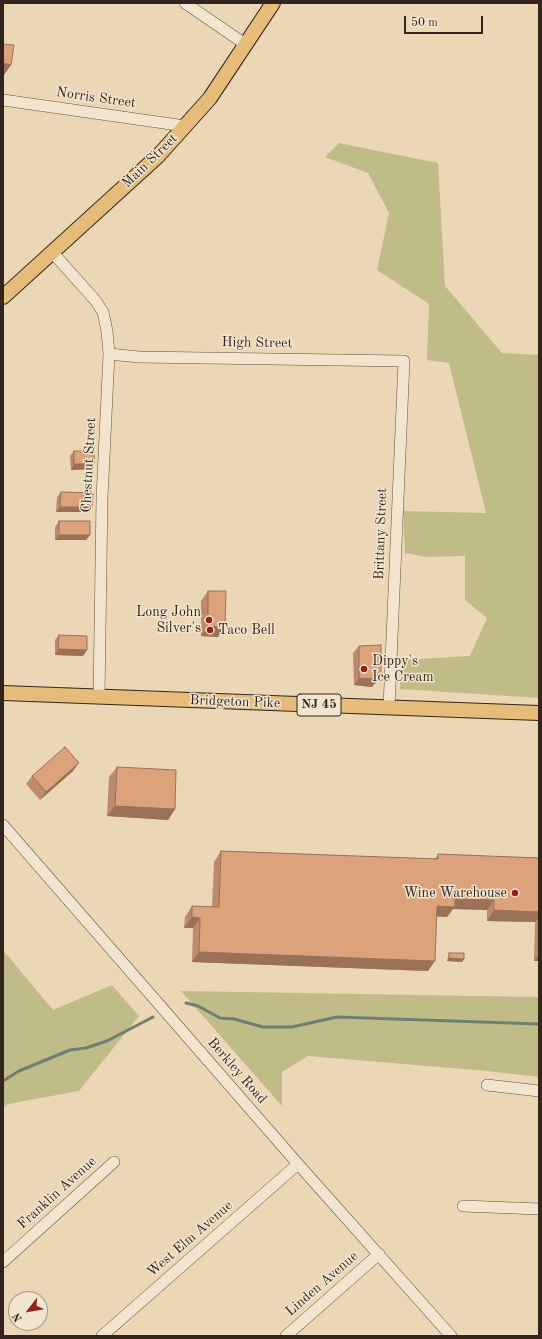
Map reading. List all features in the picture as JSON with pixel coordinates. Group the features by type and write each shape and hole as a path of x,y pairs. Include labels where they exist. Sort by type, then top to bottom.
{"main road":[{"name":"Main Street","path":"3,298 158,156 210,98 273,3"},
{"name":"Bridgeton Pike","path":"3,693 539,713"}],"street":[{"path":"185,3 245,44"},
{"name":"Norris Street","path":"3,100 185,126"},
{"name":"Chestnut Street","path":"53,253 103,312 107,331 109,354 102,498 99,696"},
{"name":"High Street","path":"109,354 139,357 404,361"},
{"name":"Brittany Street","path":"389,708 404,361"},
{"name":"Berkley Road","path":"3,825 450,1336"},
{"path":"487,1085 539,1091"},
{"name":"Franklin Avenue","path":"3,1262 114,1162"},
{"name":"West Elm Avenue","path":"102,1336 298,1164"},
{"path":"463,1206 539,1210"},
{"name":"Linden Avenue","path":"286,1336 379,1254"}],"shaded area":[{"path":"339,143 438,163 445,286 502,353 539,355 539,698 400,689 401,660 470,656 487,618 465,600 465,556 427,557 405,553 403,511 486,513 449,363 427,360 429,304 377,270 389,213 368,173 325,157"},
{"path":"3,950 53,1010 112,985 139,1016 79,1091 8,1104 3,1108"},
{"path":"181,991 539,997 539,1077 487,1071 308,1056 282,1072 282,1106"}],"building":[{"path":"3,44 14,45 11,65 3,63"},
{"path":"74,451 94,451 94,464 74,464"},
{"path":"61,492 93,493 92,507 60,507"},
{"path":"59,521 90,521 90,535 59,535"},
{"path":"208,591 226,591 225,627 208,626"},
{"path":"59,635 87,636 87,650 58,649"},
{"path":"381,645 381,676 377,676 377,679 359,678 359,646"},
{"path":"65,747 79,763 46,792 32,776"},
{"path":"117,767 176,770 175,809 115,806"},
{"path":"221,851 438,859 438,854 539,858 539,912 494,910 494,900 455,899 455,907 437,906 435,961 199,952 200,918 192,917 192,906 219,907"},
{"path":"449,953 464,953 464,959 449,958"}],"waterway":[{"path":"186,1003 198,1006 220,1018 234,1019 263,1027 292,1027 337,1017 539,1024"},
{"path":"3,1081 19,1071 70,1050 86,1048 107,1041 153,1017"}],"place":[{"name":"Long John Silver's","path":"209,620"},
{"name":"Taco Bell","path":"210,630"},
{"name":"Dippy's Ice Cream","path":"364,669"},
{"name":"Wine Warehouse","path":"515,893"}]}
